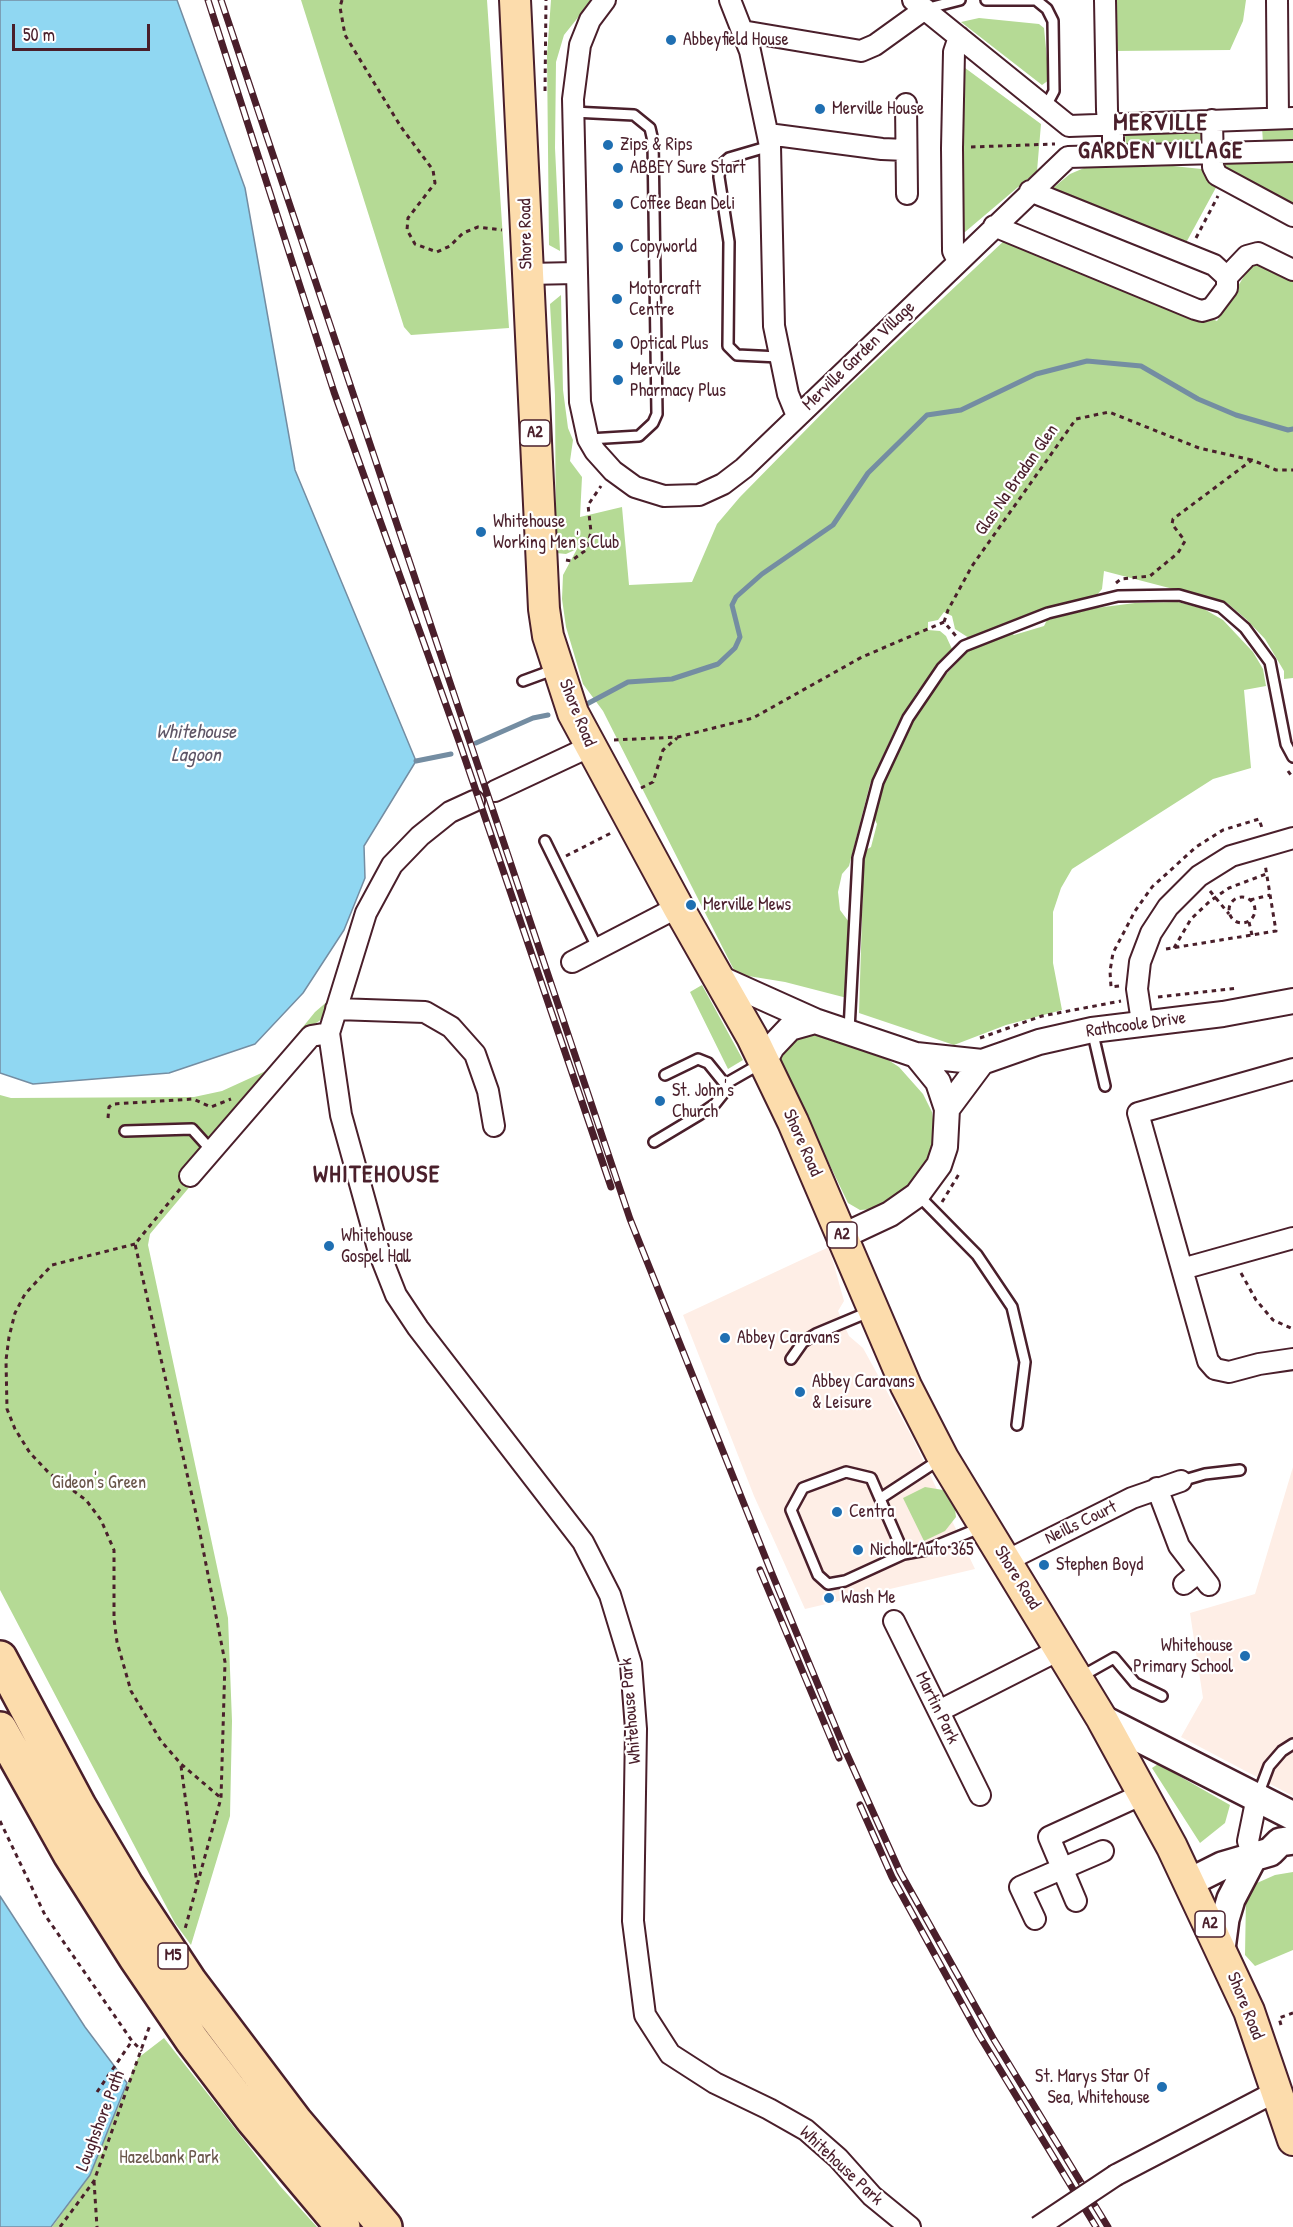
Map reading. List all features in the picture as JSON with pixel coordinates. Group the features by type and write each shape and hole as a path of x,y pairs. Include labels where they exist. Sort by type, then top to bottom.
{"highway":[{"name":"M5","path":"0,1658 79,1806 126,1885 190,1982 295,2121 385,2227"},
{"name":"M5","path":"0,1729 70,1854 136,1958 192,2040 253,2120 343,2227"}],"main road":[{"name":"Shore Road","path":"515,0 544,609 548,636 572,709 598,744 631,823 764,1062 843,1236 906,1386 943,1458 1102,1719 1190,1882 1249,2011 1293,2140"},
{"name":"Shore Road","path":"521,92 533,53 535,0"},
{"path":"1102,1719 1293,1816"},
{"path":"1190,1882 1222,1866 1277,1852"},
{"path":"1221,1949 1225,1918 1231,1899 1277,1852"}],"street":[{"name":"Merville Garden Village","path":"605,0 590,20 580,45 573,112 579,402 588,439 614,471 635,487 664,496 699,495 723,484 737,473 1030,191 1069,142"},
{"path":"730,0 750,51 769,140 774,326 788,394 797,416"},
{"path":"1105,0 1108,123 1113,132 1113,154"},
{"path":"1069,142 1108,123 1286,118 1277,0"},
{"path":"742,31 861,51 875,45 919,4 1045,108 1069,142 1113,154 1293,151"},
{"path":"958,261 953,251 952,148 954,52 959,38"},
{"path":"906,104 907,194"},
{"path":"1212,120 1213,167 1217,175 1293,216"},
{"path":"1250,120 1251,152"},
{"path":"769,140 906,150"},
{"path":"1030,191 1214,265 1227,277"},
{"path":"994,226 1202,311 1219,302 1227,288 1227,277 1247,256 1258,253 1293,270"},
{"path":"527,274 576,273"},
{"path":"495,791 598,744"},
{"path":"190,1176 311,1036 329,1033 366,913 392,865 420,836 450,812 474,801"},
{"path":"1142,1022 1139,998 1140,962 1151,933 1168,907 1199,876 1231,856 1293,838"},
{"path":"572,962 678,907"},
{"name":"Rathcoole Drive","path":"717,976 815,1021 916,1055 977,1052 1039,1042 1092,1030 1142,1022 1223,1014 1293,1001"},
{"path":"336,1008 425,1012 451,1027 475,1054 488,1091 494,1126"},
{"path":"764,1062 772,1047 790,1028 815,1021"},
{"name":"Whitehouse Park","path":"329,1033 341,1115 379,1252 396,1295 418,1328 583,1542 610,1595 631,1664 636,1729 633,1921 645,2015 670,2054 715,2083 770,2109 806,2130 838,2158 872,2196 910,2227"},
{"path":"947,1109 977,1052"},
{"path":"843,1236 890,1214 917,1195 939,1165 945,1147 947,1109 938,1082 916,1055"},
{"path":"1293,1069 1138,1113 1208,1361 1215,1370 1229,1372 1259,1364 1293,1359"},
{"path":"1182,1269 1293,1238"},
{"name":"Neills Court","path":"1006,1561 1122,1502 1181,1481"},
{"path":"1157,1488 1179,1546 1197,1580"},
{"name":"Martin Park","path":"894,1621 981,1795"},
{"path":"939,1711 1061,1649"},
{"path":"1076,1901 1049,1837 1143,1794"},
{"path":"1257,1797 1248,1841 1277,1852"},
{"path":"1035,1919 1020,1887 1103,1851"},
{"path":"1038,2227 1116,2175 1277,2091"}],"lane":[{"path":"919,4 960,0"},
{"path":"986,0 1036,0 1047,9 1053,21 1054,91 1045,108"},
{"path":"573,112 634,115 650,128 653,141 657,414 648,429 639,436 588,439"},
{"path":"769,140 729,158 720,166 719,177 729,242 728,346 737,355 779,357"},
{"path":"849,1032 858,858 878,782 908,718 942,668 964,646 1048,613 1118,596 1179,595 1221,607 1245,628 1270,662 1286,744 1293,757"},
{"path":"523,681 558,668"},
{"path":"545,841 598,949"},
{"path":"1092,1030 1105,1086"},
{"path":"654,1142 715,1104 723,1095 725,1084 708,1063 698,1059 664,1076"},
{"path":"725,1084 764,1062"},
{"path":"125,1131 192,1129 211,1150"},
{"path":"917,1195 977,1255 1012,1307 1025,1362 1017,1425"},
{"path":"791,1359 803,1342 816,1334 873,1310"},
{"path":"881,1498 943,1458"},
{"path":"1181,1481 1205,1474 1240,1470"},
{"path":"904,1554 871,1478 846,1472 803,1488 791,1510 818,1575 828,1584 845,1581 904,1554 926,1550 984,1526"},
{"path":"1078,1678 1114,1658 1135,1683 1162,1696"},
{"path":"1257,1797 1269,1766 1282,1750 1293,1744"}],"path":[{"path":"342,0 340,7 345,35 401,127 433,170 435,183 408,218 407,230 415,244 437,252 450,246 463,233 478,228 510,231"},
{"path":"952,148 1069,142"},
{"path":"1187,254 1226,181"},
{"name":"Glas Na Bradan Glen","path":"944,622 972,566 1076,419 1109,412 1199,448 1252,460 1276,471 1293,471"},
{"path":"1118,596 1115,584 1117,581 1150,576 1183,548 1185,541 1172,524 1173,519 1252,460"},
{"path":"562,560 571,561 586,550 591,532 588,505 614,471"},
{"path":"598,744 617,739 678,737 753,718 862,657 944,622 964,646"},
{"path":"635,791 653,782 663,750 678,737"},
{"path":"555,862 631,823"},
{"path":"1143,953 1276,931 1262,846"},
{"path":"1174,948 1191,919 1215,897 1229,888 1266,874"},
{"path":"1230,915 1229,909 1233,901 1241,897 1250,900 1270,895"},
{"path":"1215,897 1238,923 1248,922 1253,918 1255,909 1250,900"},
{"path":"1248,922 1252,935"},
{"path":"977,1052 1042,1016 1139,998 1246,987"},
{"path":"108,1118 109,1107 113,1104 193,1099 211,1107 271,1081"},
{"path":"935,1212 957,1181 961,1171"},
{"path":"190,1176 135,1244 52,1265 25,1294 15,1313 9,1337 6,1368 8,1409 15,1429 30,1453 49,1473 86,1500 101,1520 114,1550 117,1642 131,1691 161,1740 181,1764 221,1798"},
{"path":"135,1244 197,1518 225,1662 221,1798 183,1936"},
{"path":"1235,1255 1241,1274 1256,1300 1273,1320 1293,1329"},
{"path":"181,1764 197,1885"},
{"path":"0,1821 45,1915 132,2042 142,2051"},
{"path":"1282,2029 1279,2018 1293,2013"},
{"name":"Loughshore Path","path":"60,2227 94,2181 151,2024"},
{"path":"97,2092 132,2042"},
{"path":"94,2181 97,2227"}],"shaded area":[{"path":"829,1247 844,1301 838,1311 849,1336 863,1348 912,1437 975,1569 805,1609 754,1496 683,1315"},
{"name":"Whitehouse Primary School","path":"1293,1467 1293,1796 1181,1737 1203,1698 1190,1613 1255,1594"}],"green space":[{"path":"301,0 487,0 509,328 411,335 404,327"},
{"path":"551,0 592,0 564,35 556,62 555,148 560,251 549,245 547,55"},
{"path":"1111,0 1246,0 1243,21 1230,50 1113,51"},
{"path":"979,18 1039,24 1044,28 1049,80 1042,85 961,22"},
{"path":"957,62 1041,124 1037,171 965,232 958,233"},
{"path":"1293,126 1293,142 1263,143 1262,127"},
{"path":"1206,128 1207,146 1131,147 1126,144 1125,135 1131,130"},
{"path":"1223,161 1293,162 1293,209 1223,172"},
{"path":"1173,166 1211,170 1219,182 1181,252 1052,193 1053,188 1070,174 1084,168"},
{"path":"1006,239 1217,321 1258,253 1293,269 1293,678 1284,679 1284,671 1265,639 1227,603 1104,571 1102,589 1096,596 1017,618 969,638 955,629 952,616 944,612 938,620 928,622 928,630 940,631 946,636 952,649 917,692 897,725 870,784 849,866 842,874 838,892 840,910 849,922 847,998 785,982 736,974 603,711 583,684 566,627 562,599 563,575 577,549 566,554 556,553 555,395 550,304 561,295 563,390 568,428 573,440 570,461 582,477 580,517 622,507 629,585 692,582 717,524 740,497 846,389"},
{"path":"1178,602 1204,609 1223,620 1253,652 1263,669 1266,686 1244,690 1251,768 1213,779 1072,869 1061,888 1053,912 1053,963 1062,1010 1006,1025 954,1045 859,1013 864,851 871,847 877,824 874,818 888,767 907,725 922,700 968,651 1009,631 1014,635 1044,626 1047,620 1096,608 1135,603"},
{"path":"702,985 743,1060 728,1069 690,992"},
{"name":"Gideon's Green","path":"329,1000 322,1019 306,1030 271,1090 150,1234 148,1245 228,1618 232,1721 230,1816 191,1945 175,1923 0,1590 0,1095 11,1098 194,1097 222,1091 268,1070 315,1012"},
{"path":"803,1029 876,1052 899,1067 923,1094 932,1112 936,1142 932,1155 907,1192 875,1209 860,1210 848,1203 780,1061 783,1051"},
{"path":"925,1487 943,1490 955,1509 956,1517 945,1531 924,1541 903,1498"},
{"path":"1158,1764 1230,1805 1225,1823 1200,1843 1152,1768"},
{"path":"1293,1872 1293,1950 1255,1966 1245,1955 1246,1898 1257,1883 1275,1875"},
{"name":"Hazelbank Park","path":"164,2038 280,2186 317,2227 52,2227 90,2175 138,2058"}],"water":[{"name":"Whitehouse Lagoon","path":"0,0 177,0 245,188 295,470 416,761 364,846 365,878 344,930 303,993 255,1044 169,1073 33,1084 0,1073"},
{"path":"0,1896 85,2027 127,2083 90,2175 51,2227 0,2227"}],"waterway":[{"path":"585,705 628,682 672,679 718,664 735,648 740,637 732,605 736,597 762,574 833,525 868,473 927,415 961,410 1036,374 1087,361 1141,366 1198,399 1236,415 1288,430 1293,429"},
{"path":"476,743 533,718 548,715"},
{"path":"416,761 451,754"}],"railway":[{"path":"208,0 334,392 460,744 611,1187"},
{"path":"221,0 630,1219 770,1569 845,1750 900,1872 993,2038 1108,2227"},
{"path":"760,1570 839,1758"},
{"path":"860,1805 892,1877 979,2035 1096,2227"}],"place":[{"name":"Abbeyfield House","path":"671,40"},
{"name":"Merville House","path":"820,109"},
{"name":"Zips & Rips","path":"608,145"},
{"name":"ABBEY Sure Start","path":"618,168"},
{"name":"Coffee Bean Deli","path":"618,204"},
{"name":"Copyworld","path":"618,247"},
{"name":"Motorcraft Centre","path":"617,299"},
{"name":"Optical Plus","path":"618,344"},
{"name":"Merville Pharmacy Plus","path":"618,380"},
{"name":"Whitehouse Working Men's Club","path":"481,532"},
{"name":"Merville Mews","path":"691,905"},
{"name":"St. John's Church","path":"660,1101"},
{"name":"Whitehouse Gospel Hall","path":"329,1246"},
{"name":"Abbey Caravans","path":"725,1338"},
{"name":"Abbey Caravans & Leisure","path":"800,1392"},
{"name":"Centra","path":"837,1512"},
{"name":"Nicholl Auto 365","path":"858,1550"},
{"name":"Stephen Boyd","path":"1044,1565"},
{"name":"Wash Me","path":"829,1598"},
{"name":"Whitehouse Primary School","path":"1245,1656"},
{"name":"St. Marys Star Of Sea, Whitehouse","path":"1162,2087"}],"district":[{"name":"MERVILLE GARDEN VILLAGE","path":"1161,138"},
{"name":"WHITEHOUSE","path":"377,1176"}]}
